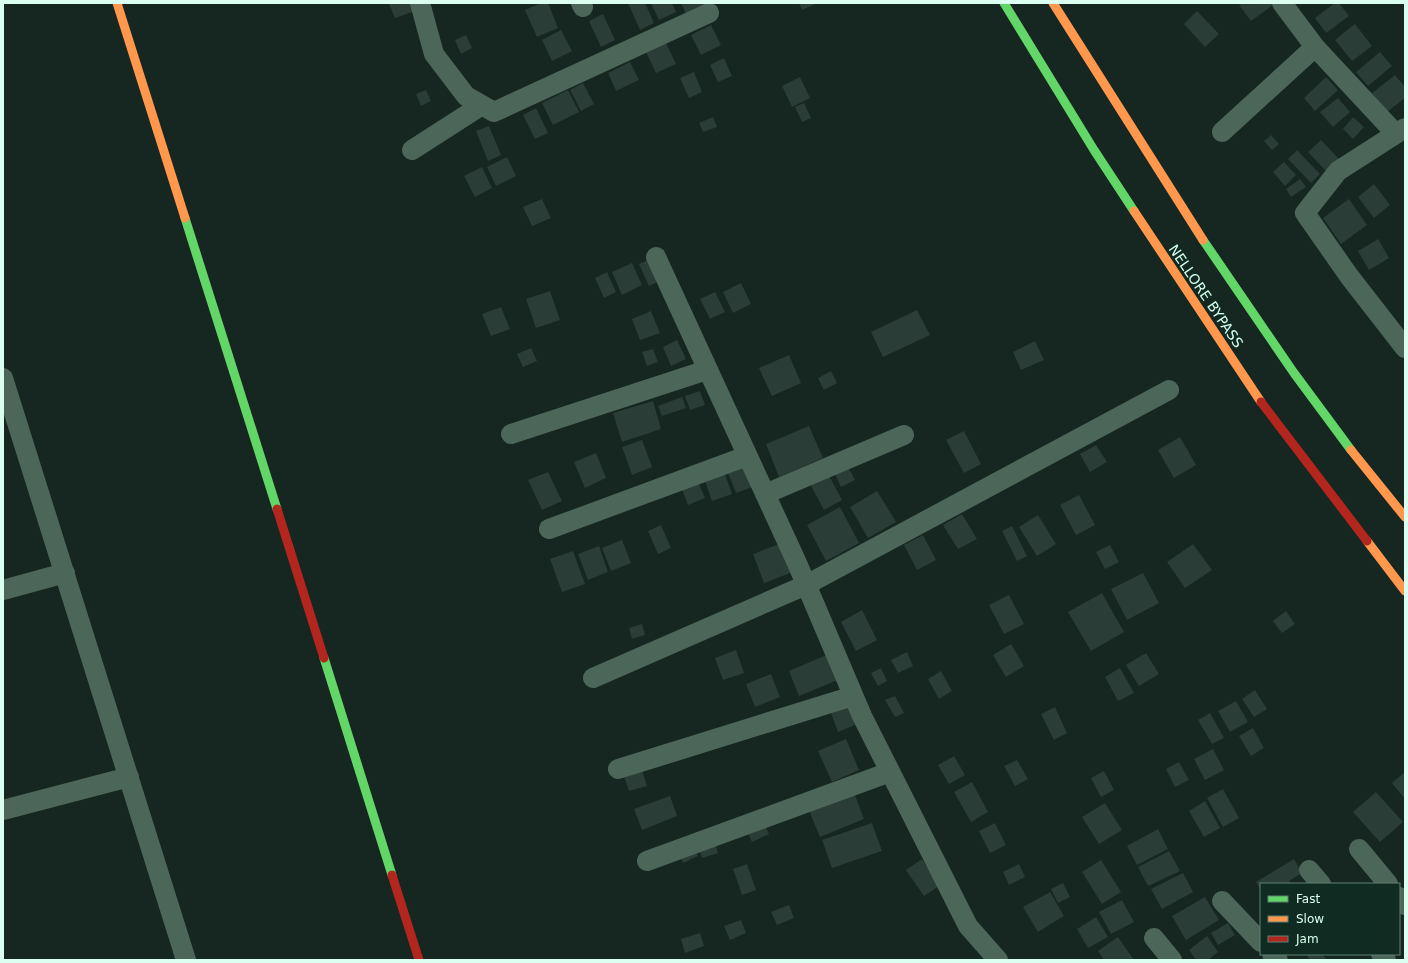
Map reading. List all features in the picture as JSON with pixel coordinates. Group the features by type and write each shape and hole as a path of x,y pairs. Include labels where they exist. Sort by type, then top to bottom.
{"main road":[{"path":"117,3 419,960"},
{"name":"NELLORE BYPASS","path":"1004,3 1094,150 1257,397 1405,591"},
{"name":"NELLORE BYPASS","path":"1053,3 1160,176 1294,373 1332,425 1405,517"}],"street":[{"path":"420,3 434,54 466,96 494,112 709,13"},
{"path":"1282,3 1315,46 1401,131 1338,171 1305,213 1349,276 1405,348"},
{"path":"1222,132 1315,46"},
{"path":"412,150 482,105"},
{"path":"656,257 806,585 853,696 968,926 998,960"},
{"path":"511,434 707,370"},
{"path":"4,387 186,960"},
{"path":"593,678 806,585 1168,390"},
{"path":"764,494 904,435"},
{"path":"549,529 747,456"},
{"path":"3,590 64,573"},
{"path":"618,769 853,696"},
{"path":"647,861 890,772"},
{"path":"3,810 129,777"},
{"path":"1359,849 1387,883"},
{"path":"1222,901 1260,941"},
{"path":"1154,938 1172,960"}],"building":[{"path":"412,3 415,11 395,18 389,4"},
{"path":"541,3 548,3 558,28 537,37 525,10"},
{"path":"628,3 645,3 654,23 640,30"},
{"path":"651,3 672,3 676,12 659,20"},
{"path":"681,3 704,3 705,5 686,14"},
{"path":"799,3 817,3 802,10"},
{"path":"1243,3 1271,3 1273,5 1251,21 1239,5"},
{"path":"1335,3 1339,3 1349,16 1326,33 1315,18"},
{"path":"1197,11 1219,34 1205,47 1184,24"},
{"path":"603,14 615,40 601,47 589,21"},
{"path":"1355,24 1372,46 1352,61 1335,40"},
{"path":"711,25 721,45 701,55 691,35"},
{"path":"561,30 572,51 552,61 542,40"},
{"path":"466,35 472,48 461,54 455,40"},
{"path":"666,43 676,64 656,73 646,52"},
{"path":"1380,52 1392,66 1368,86 1356,72"},
{"path":"724,58 732,76 718,82 710,65"},
{"path":"630,62 639,80 616,91 608,73"},
{"path":"694,72 702,92 689,98 680,78"},
{"path":"1395,75 1405,87 1405,98 1387,112 1372,93"},
{"path":"800,77 810,98 792,107 782,86"},
{"path":"1326,77 1338,90 1315,111 1304,98"},
{"path":"583,83 594,104 581,111 570,90"},
{"path":"426,90 431,101 421,106 416,94"},
{"path":"568,90 579,112 553,125 542,103"},
{"path":"1338,98 1350,112 1333,127 1320,112"},
{"path":"804,103 811,118 802,122 795,107"},
{"path":"536,108 548,133 535,139 523,115"},
{"path":"713,117 717,127 703,132 699,123"},
{"path":"1353,117 1364,127 1353,139 1343,129"},
{"path":"489,126 501,155 488,161 476,131"},
{"path":"1271,135 1279,144 1272,150 1264,141"},
{"path":"1321,140 1339,159 1326,171 1308,152"},
{"path":"1297,150 1320,174 1311,183 1288,159"},
{"path":"507,157 516,176 496,186 487,167"},
{"path":"1284,162 1296,175 1285,186 1273,172"},
{"path":"482,167 492,188 475,197 464,176"},
{"path":"1300,179 1306,187 1291,197 1286,189"},
{"path":"1374,184 1390,205 1374,218 1358,197"},
{"path":"542,199 551,218 532,226 523,207"},
{"path":"1349,199 1367,225 1341,244 1323,218"},
{"path":"1378,239 1389,258 1369,270 1358,251"},
{"path":"660,255 669,277 649,286 639,264"},
{"path":"632,263 642,285 622,295 612,272"},
{"path":"607,272 616,292 604,298 595,278"},
{"path":"741,283 751,304 733,313 723,292"},
{"path":"550,291 560,320 536,328 526,299"},
{"path":"715,292 725,312 710,319 700,299"},
{"path":"501,307 510,329 491,336 482,314"},
{"path":"917,310 930,335 883,357 871,332"},
{"path":"651,311 660,333 640,340 632,319"},
{"path":"677,340 686,359 671,366 663,347"},
{"path":"1035,341 1044,360 1021,370 1013,352"},
{"path":"531,348 537,361 523,367 517,354"},
{"path":"653,349 658,362 647,366 642,352"},
{"path":"789,355 801,383 772,396 759,368"},
{"path":"831,371 837,383 824,390 818,378"},
{"path":"700,391 705,405 690,410 685,396"},
{"path":"682,397 686,408 662,416 658,406"},
{"path":"653,401 661,429 622,442 613,413"},
{"path":"809,426 823,458 779,477 766,444"},
{"path":"964,431 981,464 964,473 946,440"},
{"path":"1180,437 1196,465 1174,478 1158,450"},
{"path":"642,440 652,467 632,475 622,447"},
{"path":"1096,445 1107,462 1090,472 1080,454"},
{"path":"596,453 606,478 585,488 574,462"},
{"path":"748,459 758,485 736,493 726,468"},
{"path":"847,465 855,480 841,487 834,472"},
{"path":"548,472 562,501 542,510 528,480"},
{"path":"827,472 842,500 824,510 809,482"},
{"path":"725,474 732,494 712,501 705,481"},
{"path":"696,477 705,498 688,505 680,484"},
{"path":"877,491 896,522 868,538 850,507"},
{"path":"1079,495 1095,525 1076,535 1060,505"},
{"path":"840,507 859,543 826,561 807,525"},
{"path":"962,514 977,539 958,549 943,525"},
{"path":"1038,515 1056,544 1037,556 1019,527"},
{"path":"661,525 671,548 658,554 648,531"},
{"path":"1012,526 1027,556 1017,561 1002,531"},
{"path":"923,535 936,560 917,570 904,545"},
{"path":"622,540 631,563 611,571 602,548"},
{"path":"787,541 798,570 764,583 753,554"},
{"path":"1193,544 1212,570 1185,588 1167,562"},
{"path":"1110,545 1119,562 1105,569 1096,552"},
{"path":"599,546 608,572 588,580 578,554"},
{"path":"573,551 585,584 562,592 550,559"},
{"path":"1143,573 1159,603 1127,620 1111,589"},
{"path":"1102,593 1124,632 1091,651 1068,612"},
{"path":"1009,595 1024,624 1004,634 989,605"},
{"path":"862,610 877,640 856,651 841,622"},
{"path":"1286,611 1295,624 1282,633 1273,621"},
{"path":"642,624 645,635 632,639 629,628"},
{"path":"1011,644 1024,666 1006,677 993,655"},
{"path":"736,650 744,673 723,680 715,658"},
{"path":"907,652 913,666 898,673 891,660"},
{"path":"1146,653 1159,674 1139,686 1126,665"},
{"path":"829,654 840,679 799,696 789,671"},
{"path":"881,668 887,681 878,686 871,673"},
{"path":"1120,668 1134,693 1118,701 1105,677"},
{"path":"941,671 952,691 939,699 928,679"},
{"path":"771,674 780,697 755,707 746,684"},
{"path":"1255,690 1267,709 1254,717 1242,699"},
{"path":"895,696 904,713 895,717 885,700"},
{"path":"1236,701 1248,722 1230,732 1218,711"},
{"path":"847,703 855,725 838,732 830,710"},
{"path":"1055,707 1067,733 1054,740 1041,714"},
{"path":"1210,713 1224,738 1212,744 1198,720"},
{"path":"1253,728 1264,748 1251,756 1239,736"},
{"path":"846,739 859,770 832,782 818,751"},
{"path":"1213,749 1224,770 1205,780 1194,759"},
{"path":"954,756 965,775 949,784 938,765"},
{"path":"1017,760 1028,779 1015,786 1004,766"},
{"path":"1179,762 1189,780 1175,787 1166,769"},
{"path":"642,770 647,786 629,791 624,776"},
{"path":"1104,771 1114,790 1101,797 1091,778"},
{"path":"1405,772 1405,799 1392,783"},
{"path":"972,782 988,812 971,822 954,792"},
{"path":"1223,789 1239,818 1223,827 1207,798"},
{"path":"853,790 864,819 820,837 808,808"},
{"path":"1376,792 1403,822 1380,842 1353,812"},
{"path":"670,796 677,816 642,830 634,809"},
{"path":"1205,801 1220,828 1204,837 1189,811"},
{"path":"1105,803 1122,830 1099,844 1082,817"},
{"path":"764,823 769,834 752,842 747,831"},
{"path":"872,823 882,851 832,868 822,840"},
{"path":"995,823 1006,845 990,853 979,831"},
{"path":"1158,829 1168,849 1137,865 1127,846"},
{"path":"714,839 718,853 702,858 698,845"},
{"path":"694,846 698,856 683,863 679,853"},
{"path":"1169,851 1180,871 1148,886 1138,867"},
{"path":"922,859 939,886 924,896 906,870"},
{"path":"1294,859 1302,873 1289,881 1290,883 1260,883 1260,888 1256,882"},
{"path":"1101,860 1121,892 1102,904 1082,872"},
{"path":"747,864 756,890 742,895 733,869"},
{"path":"1019,864 1025,877 1009,885 1003,872"},
{"path":"1183,873 1193,892 1162,909 1151,889"},
{"path":"1063,883 1070,897 1058,903 1051,889"},
{"path":"1050,892 1064,916 1038,932 1023,907"},
{"path":"1205,897 1219,920 1186,940 1172,916"},
{"path":"1122,900 1134,922 1111,934 1099,912"},
{"path":"789,905 794,918 777,925 771,912"},
{"path":"1096,917 1108,937 1088,948 1077,929"},
{"path":"741,920 746,933 730,940 724,926"},
{"path":"1228,923 1235,935 1218,945 1211,933"},
{"path":"700,933 704,946 685,953 681,939"},
{"path":"1207,936 1218,952 1208,960 1196,960 1189,950"},
{"path":"1118,937 1134,960 1104,960 1098,951"},
{"path":"1307,955 1323,955 1326,959 1310,960"}],"traffic: fast":[{"path":"1004,3 1094,150 1134,211"},
{"path":"185,218 277,509"},
{"path":"1203,240 1294,373 1351,450"},
{"path":"324,658 392,875"}],"traffic: slow":[{"path":"117,3 185,218"},
{"path":"1053,3 1203,240"},
{"path":"1134,211 1261,402"},
{"path":"1351,450 1405,517"},
{"path":"1367,541 1405,591"}],"traffic: jam":[{"path":"1261,402 1367,541"},
{"path":"277,509 324,658"},
{"path":"392,875 419,960"}]}
